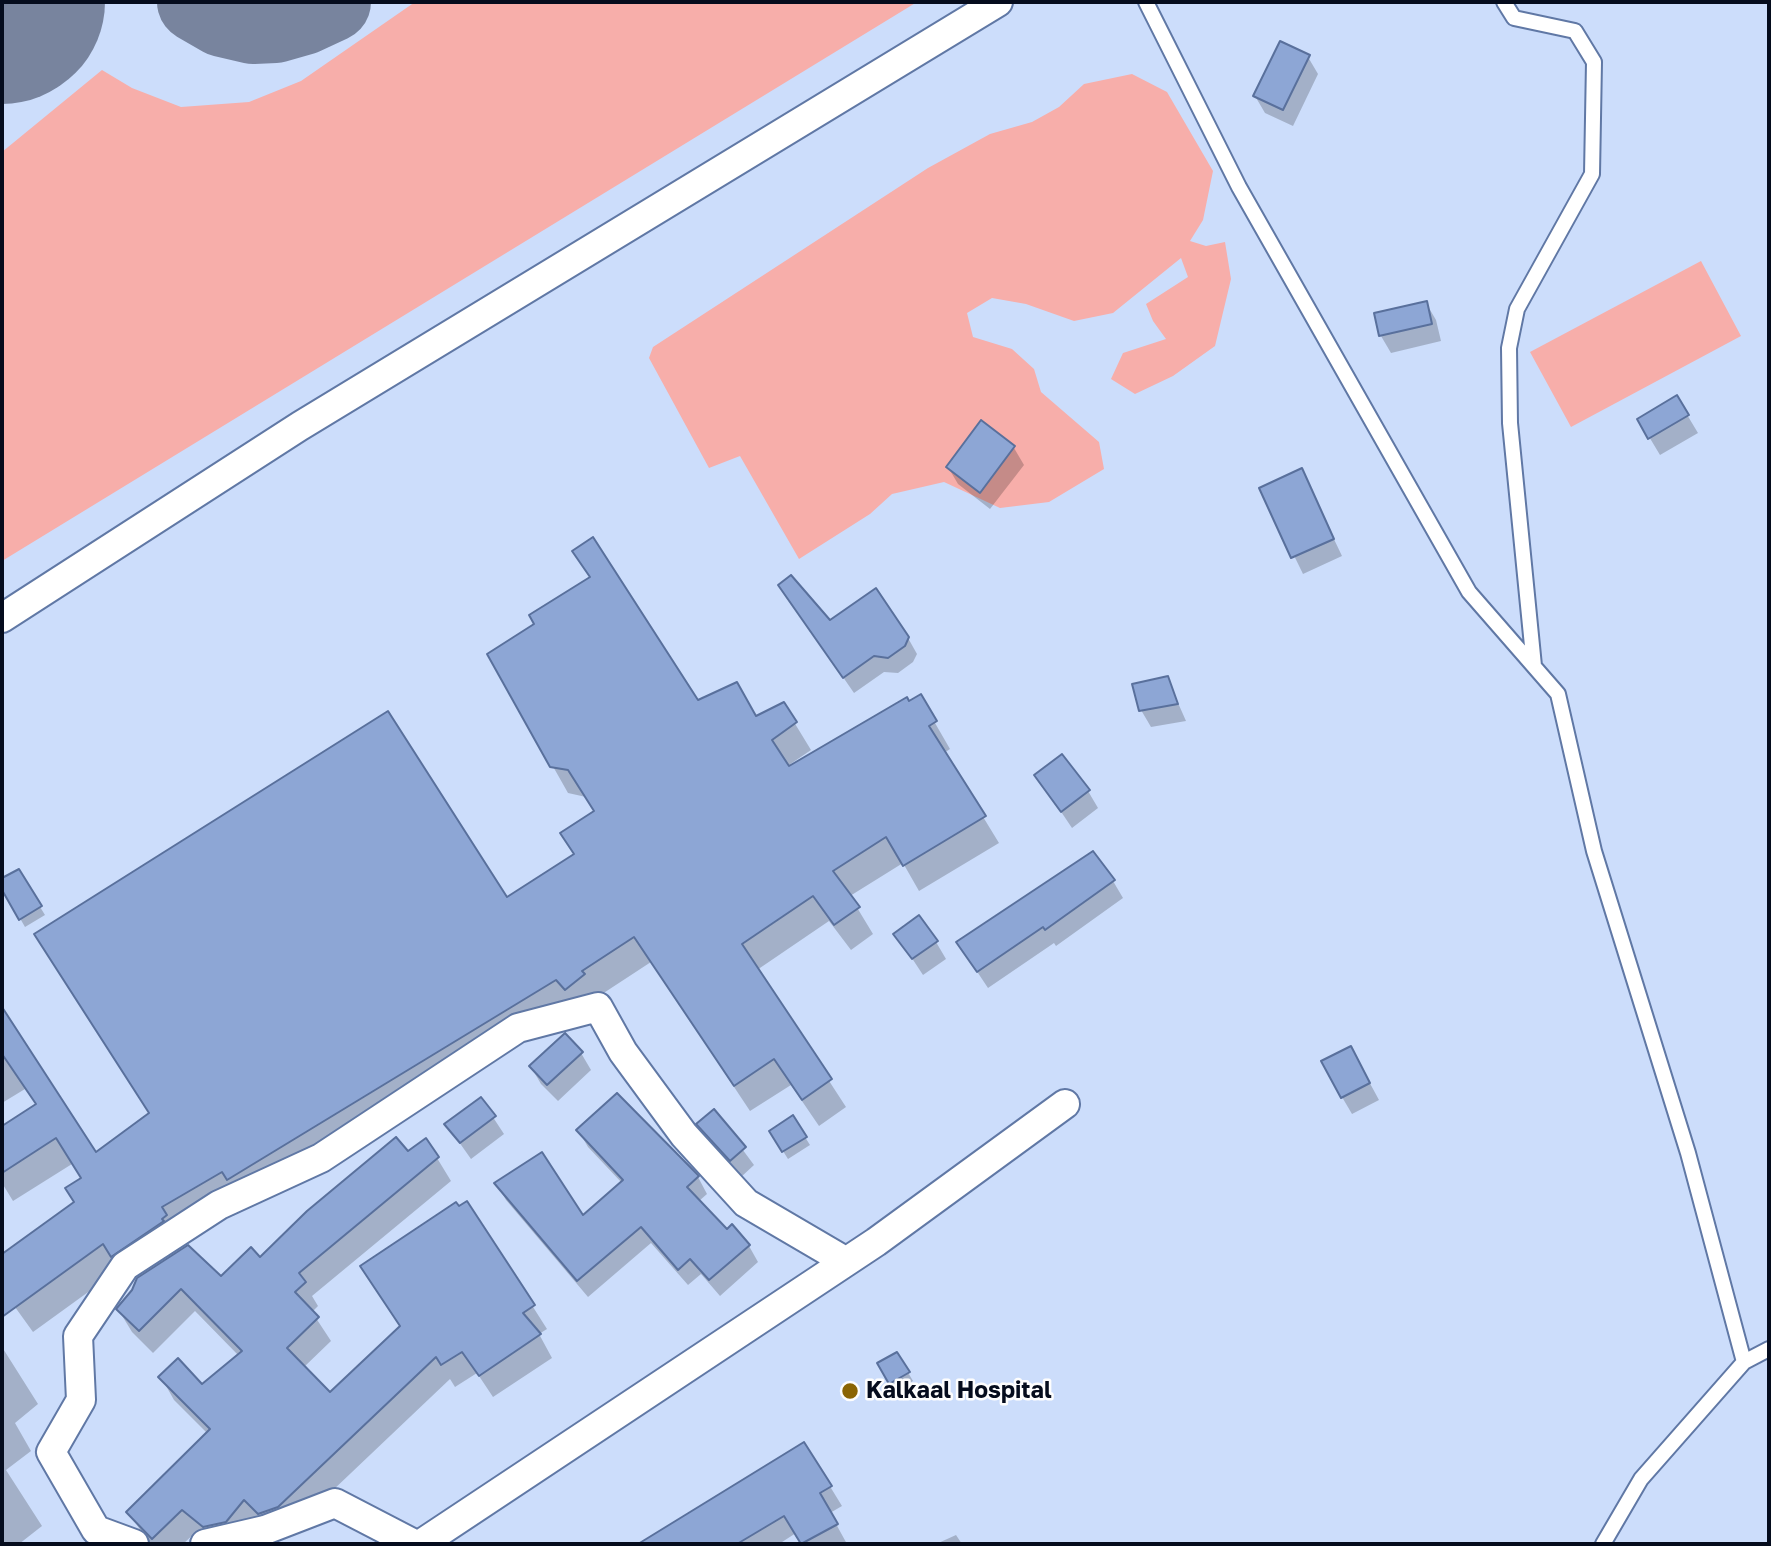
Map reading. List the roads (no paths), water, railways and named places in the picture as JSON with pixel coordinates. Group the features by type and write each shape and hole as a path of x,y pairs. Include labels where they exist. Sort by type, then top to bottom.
{"street":[{"path":"2,618 300,426 998,2"},
{"path":"134,1544 96,1530 51,1452 81,1400 78,1336 125,1266 219,1205 321,1158 427,1091 518,1028 598,1007 623,1052 684,1135 746,1203 845,1261"},
{"path":"421,1544 845,1261 1065,1104"},
{"path":"205,1544 265,1530 335,1503 414,1544"}],"lane":[{"path":"1146,2 1239,187 1347,372 1469,592 1558,694 1594,851 1688,1153 1744,1362"},
{"path":"1504,2 1514,18 1575,31 1594,62 1592,174 1517,309 1509,348 1510,423 1534,666"},
{"path":"1603,1544 1641,1479 1744,1362 1769,1349"}],"place":[{"name":"Kalkaal Hospital","path":"850,1391"}]}
